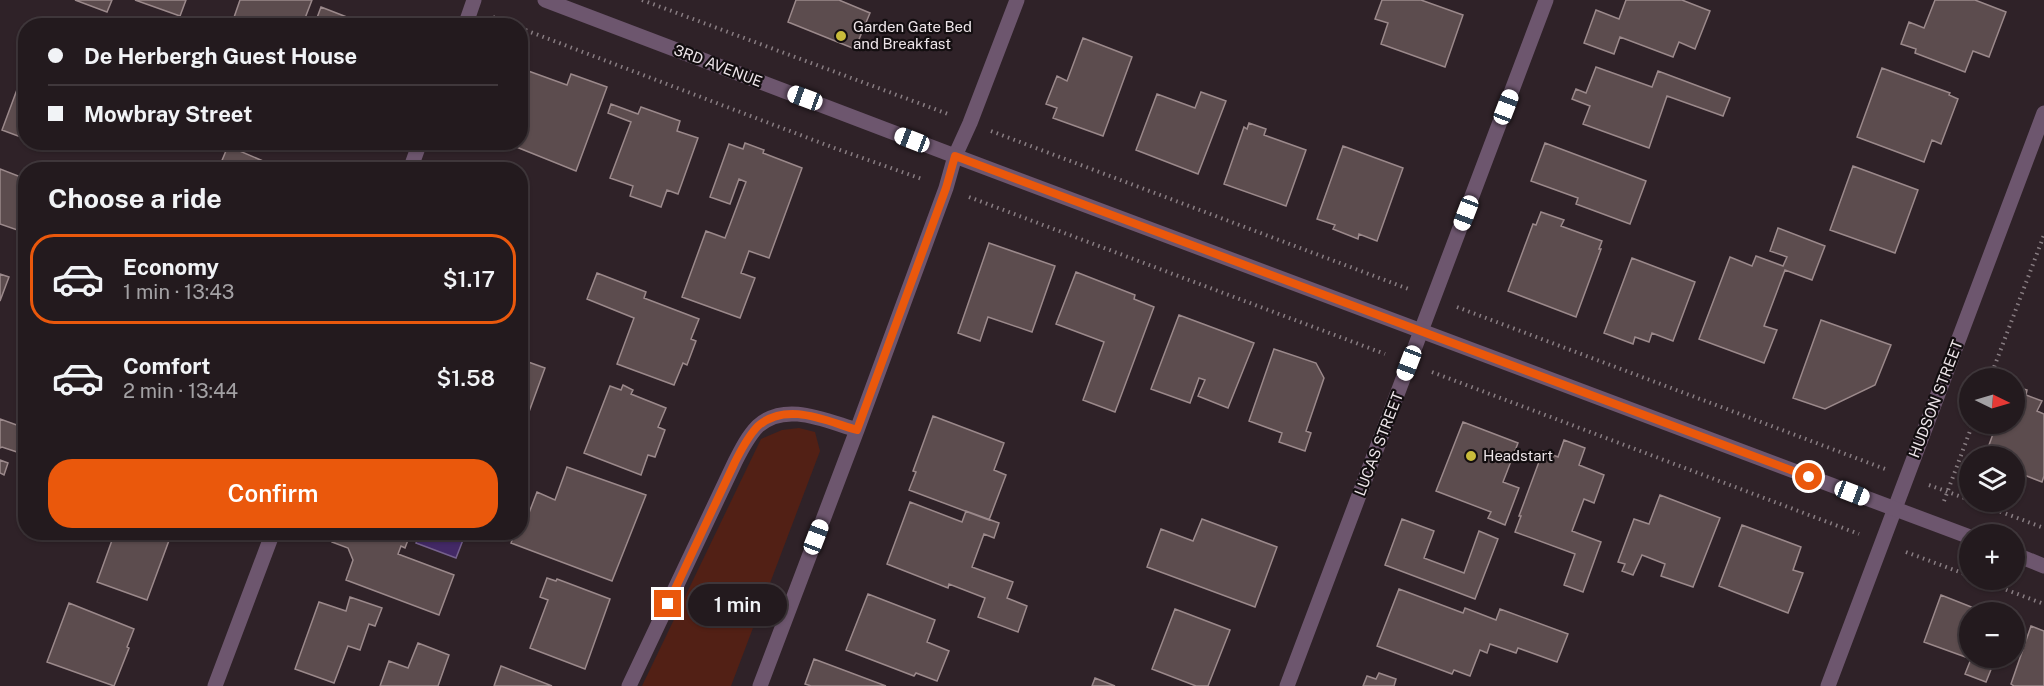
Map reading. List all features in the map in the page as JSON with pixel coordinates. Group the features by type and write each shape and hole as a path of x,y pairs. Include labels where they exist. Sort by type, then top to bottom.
{"street":[{"path":"468,18 474,0"},
{"name":"3RD AVENUE","path":"545,0 1959,533"},
{"path":"760,686 857,430 946,188 955,156 1017,0"},
{"name":"LUCAS STREET","path":"1287,686 1546,0"},
{"name":"HUDSON STREET","path":"1828,686 2044,113"},
{"path":"629,686 735,462 746,441 758,426 770,419 788,414 804,414 857,430"},
{"path":"215,686 270,540"},
{"path":"2025,558 2044,566"}],"path":[{"path":"642,0 1959,497"},
{"path":"528,31 1959,572"},
{"path":"1994,368 2044,235"},
{"path":"1923,558 1969,434"},
{"path":"2000,512 2044,528"},
{"path":"2007,590 2044,604"}],"shaded area":[{"path":"799,428 815,432 820,451 731,686 642,686 761,439 782,430"},
{"path":"417,540 463,540 456,558 416,543"}],"building":[{"path":"75,0 112,0 107,12"},
{"path":"135,0 186,0 180,16"},
{"path":"240,0 312,0 305,18 234,18"},
{"name":"Garden Gate Bed and Breakfast","path":"796,0 839,0 870,13 855,49 788,22"},
{"path":"1382,0 1421,0 1463,15 1445,67 1381,44 1388,23 1375,19"},
{"path":"1626,0 1682,0 1710,11 1695,49 1679,42 1673,57 1620,37 1614,54 1584,43 1596,10 1619,19"},
{"path":"1935,0 1975,0 2006,12 1989,57 1973,51 1965,72 1915,53 1916,49 1901,44 1909,22 1924,28"},
{"path":"321,7 349,18 317,18"},
{"path":"1083,38 1132,57 1103,136 1053,118 1057,108 1046,104 1057,76 1067,81"},
{"path":"1596,67 1652,87 1658,71 1730,98 1723,116 1667,96 1649,148 1583,124 1590,106 1572,99 1576,89 1586,93"},
{"path":"1882,68 1950,93 1949,95 1958,99 1941,144 1932,140 1924,162 1857,137"},
{"path":"528,71 567,85 571,74 607,87 576,171 524,150 528,150"},
{"path":"18,87 18,136 2,130"},
{"path":"1201,92 1226,101 1198,174 1136,150 1157,94 1195,108"},
{"path":"611,104 638,114 641,107 680,121 677,131 698,138 678,194 667,190 661,207 630,196 633,186 610,178 631,122 608,113"},
{"path":"1249,123 1266,129 1264,135 1306,150 1286,206 1224,184 1244,127 1247,129"},
{"path":"745,143 764,150 763,153 802,168 769,258 749,251 741,273 755,278 740,318 682,297 706,231 725,238 746,182 739,179 730,204 710,197 729,144 743,149"},
{"path":"1545,143 1646,181 1630,224 1576,204 1578,198 1531,181"},
{"path":"1343,146 1403,168 1377,241 1359,234 1358,239 1333,229 1335,225 1317,219"},
{"path":"226,150 237,150 265,162 221,162"},
{"path":"1853,166 1918,190 1895,253 1830,230"},
{"path":"0,169 18,176 18,230 0,224"},
{"path":"1541,212 1564,220 1561,226 1602,241 1576,317 1508,291 1533,224 1536,225"},
{"path":"1778,228 1825,246 1812,280 1785,270 1764,326 1777,330 1764,363 1699,339 1730,257 1752,266 1756,256 1783,266 1787,257 1770,251"},
{"path":"989,243 1055,266 1032,332 988,317 980,341 958,333"},
{"path":"1632,258 1695,282 1673,341 1652,333 1649,342 1635,337 1633,344 1604,333"},
{"path":"1076,272 1135,295 1134,299 1154,307 1115,412 1083,400 1104,342 1056,324"},
{"path":"597,273 646,292 644,298 699,319 691,339 696,341 687,365 683,363 674,385 617,364 634,318 587,299"},
{"path":"0,274 9,277 0,301"},
{"path":"1179,315 1254,343 1228,408 1198,396 1205,380 1199,378 1190,403 1151,389"},
{"path":"1821,320 1891,345 1875,385 1825,409 1793,398"},
{"path":"1274,349 1316,363 1324,378 1306,431 1311,433 1305,451 1279,442 1282,433 1249,421"},
{"path":"528,362 545,368 528,415"},
{"path":"623,385 633,390 631,394 666,408 658,427 665,430 655,457 648,455 641,475 584,453 610,386 621,390"},
{"path":"2025,389 2027,390 2026,395 2042,401 2037,411 2044,414 2044,476 2042,482 2025,475 2025,446 1989,446 1993,434 2025,434"},
{"path":"933,416 1004,443 994,470 1006,475 989,520 909,490 916,472 913,471"},
{"path":"0,419 18,425 18,452 0,448"},
{"path":"1463,422 1518,443 1503,482 1519,488 1505,525 1488,518 1491,512 1436,491"},
{"path":"1564,440 1585,448 1579,465 1604,475 1594,503 1584,499 1572,531 1601,542 1583,592 1564,585 1575,554 1515,532 1543,451 1558,457"},
{"path":"0,460 8,463 4,475 0,473"},
{"path":"567,467 646,495 612,581 511,543 512,540 528,540 528,516 537,492 555,500"},
{"path":"1660,495 1720,518 1693,587 1661,576 1665,564 1642,555 1633,575 1622,571 1625,564 1618,562 1634,519 1649,524"},
{"path":"910,502 962,522 966,511 999,523 994,538 984,534 972,567 1013,582 1007,598 1027,606 1018,632 978,617 985,598 949,584 948,588 887,564"},
{"path":"1202,519 1277,547 1255,607 1147,567 1161,529 1193,541"},
{"path":"1402,519 1434,531 1424,558 1464,573 1479,531 1498,539 1475,599 1385,565"},
{"path":"1742,525 1801,547 1793,570 1803,573 1788,613 1719,586"},
{"path":"112,540 169,540 147,600 97,582"},
{"path":"333,540 408,540 405,548 401,546 398,554 454,575 439,615 346,580 353,560 348,548 332,542"},
{"path":"547,578 556,581 557,579 610,599 585,669 530,648 548,600 540,597"},
{"path":"1399,589 1463,613 1465,608 1496,620 1500,609 1568,634 1557,662 1518,648 1516,653 1490,644 1487,653 1480,650 1470,676 1454,670 1452,674 1377,646"},
{"path":"868,594 935,620 927,642 949,651 937,681 916,673 914,676 846,650"},
{"path":"1941,595 1959,602 1959,655 1924,642"},
{"path":"350,597 382,608 375,626 369,624 360,650 348,646 334,683 295,669 319,602 346,611"},
{"path":"69,603 134,629 114,686 47,662"},
{"path":"1175,609 1230,630 1208,686 1196,686 1152,669"},
{"path":"2031,626 2044,631 2044,686 2014,686 2011,684 2017,668 2025,668 2025,643"},
{"path":"418,643 449,655 438,686 380,686 389,661 408,668"},
{"path":"814,659 886,686 811,686 805,684"},
{"path":"501,666 552,686 494,686"},
{"path":"1967,668 1992,668 1986,682 1965,674"},
{"path":"1379,673 1396,679 1394,686 1363,686 1367,676 1376,679"},
{"path":"1095,678 1115,686 1092,686"}],"place":[{"name":"Garden Gate Bed and Breakfast","path":"841,36"},
{"name":"Headstart","path":"1471,456"}],"route":[{"path":"668,604 735,462 746,441 758,426 779,416 804,414 857,430 946,188 955,156 1809,477"}]}
